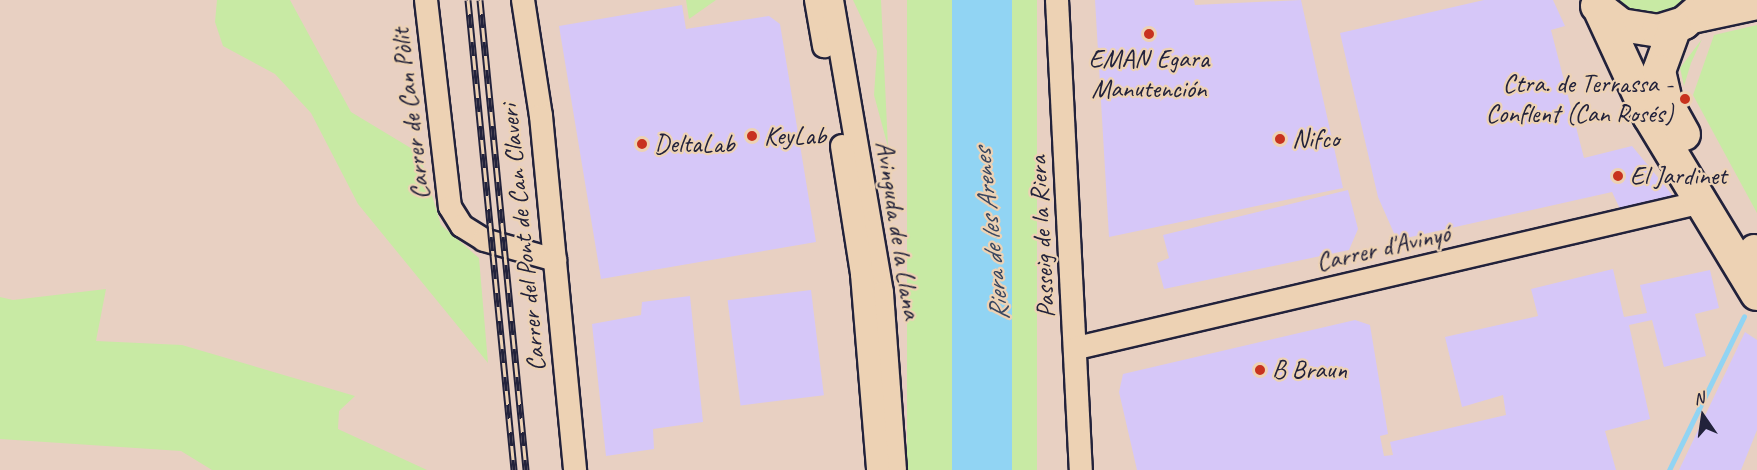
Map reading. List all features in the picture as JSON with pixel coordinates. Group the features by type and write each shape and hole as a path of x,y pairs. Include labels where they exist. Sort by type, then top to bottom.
{"main road":[{"path":"1596,5 1633,29 1694,14 1757,3"},
{"path":"1596,5 1650,116 1757,294"},
{"path":"1694,14 1659,62 1666,102 1756,253"}],"street":[{"name":"Carrer de Can Pòlit","path":"426,0 450,207 462,226 484,240 555,260"},
{"name":"Carrer del Pont de Can Claveri","path":"523,0 555,260 575,470"},
{"name":"Avinguda de la Llana","path":"816,0 862,274 878,470"},
{"name":"Avinguda de la Llana","path":"832,0 880,282 895,470"},
{"name":"Passeig de la Riera","path":"1057,0 1077,348 1081,470"},
{"name":"Carrer d'Avinyó","path":"1077,348 1702,202"}],"green space":[{"path":"217,0 290,0 351,112 419,153 441,225 479,258 488,363 358,204 311,113 275,74 223,46 215,22"},
{"path":"686,0 716,0 689,19"},
{"path":"853,0 881,0 888,147 874,95 877,51"},
{"path":"907,0 952,0 952,470 907,470"},
{"path":"1012,0 1037,0 1037,470 1012,470"},
{"path":"1610,0 1693,0 1662,17 1630,14"},
{"path":"1757,25 1757,213 1693,95 1714,35"},
{"path":"1702,39 1691,63 1684,86 1680,68"},
{"path":"106,289 96,341 182,345 355,396 339,411 338,429 427,470 212,470 181,451 0,439 0,297 13,300"}],"water":[{"name":"Riera de les Arenes","path":"952,0 1012,0 1012,470 952,470"}],"building":[{"path":"1095,0 1194,0 1195,5 1301,0 1343,188 1109,237"},
{"path":"1484,0 1553,0 1565,26 1551,30 1584,158 1632,146 1674,197 1622,213 1612,192 1397,240 1378,197 1340,33"},
{"name":"DeltaLab","path":"682,5 686,29 769,16 780,24 816,242 601,279 559,26"},
{"path":"1348,190 1358,229 1349,250 1164,289 1157,263 1169,258 1163,235"},
{"name":"B Braun","path":"1613,269 1624,317 1647,313 1640,285 1710,270 1719,308 1695,314 1706,356 1664,367 1652,320 1629,325 1650,419 1605,431 1616,470 1137,470 1119,392 1123,374 1355,320 1370,325 1388,434 1380,436 1384,456 1393,455 1390,442 1506,415 1503,395 1462,407 1445,337 1538,316 1531,289"},
{"path":"811,290 824,395 741,405 728,300"},
{"path":"690,296 703,422 653,429 654,449 606,456 592,324 641,315 642,302"},
{"path":"1745,332 1757,340 1757,430 1741,470 1679,470"}],"waterway":[{"path":"1669,470 1744,316"}],"railway":[{"path":"468,0 514,470"},
{"path":"480,0 526,470"}],"place":[{"name":"EMAN Egara Manutención","path":"1149,34"},
{"name":"Ctra. de Terrassa - Conflent (Can Rosés)","path":"1685,99"},
{"name":"KeyLab","path":"752,136"},
{"name":"Nifco","path":"1280,139"},
{"name":"DeltaLab","path":"642,144"},
{"name":"El Jardinet","path":"1618,176"},
{"name":"B Braun","path":"1260,370"}]}
